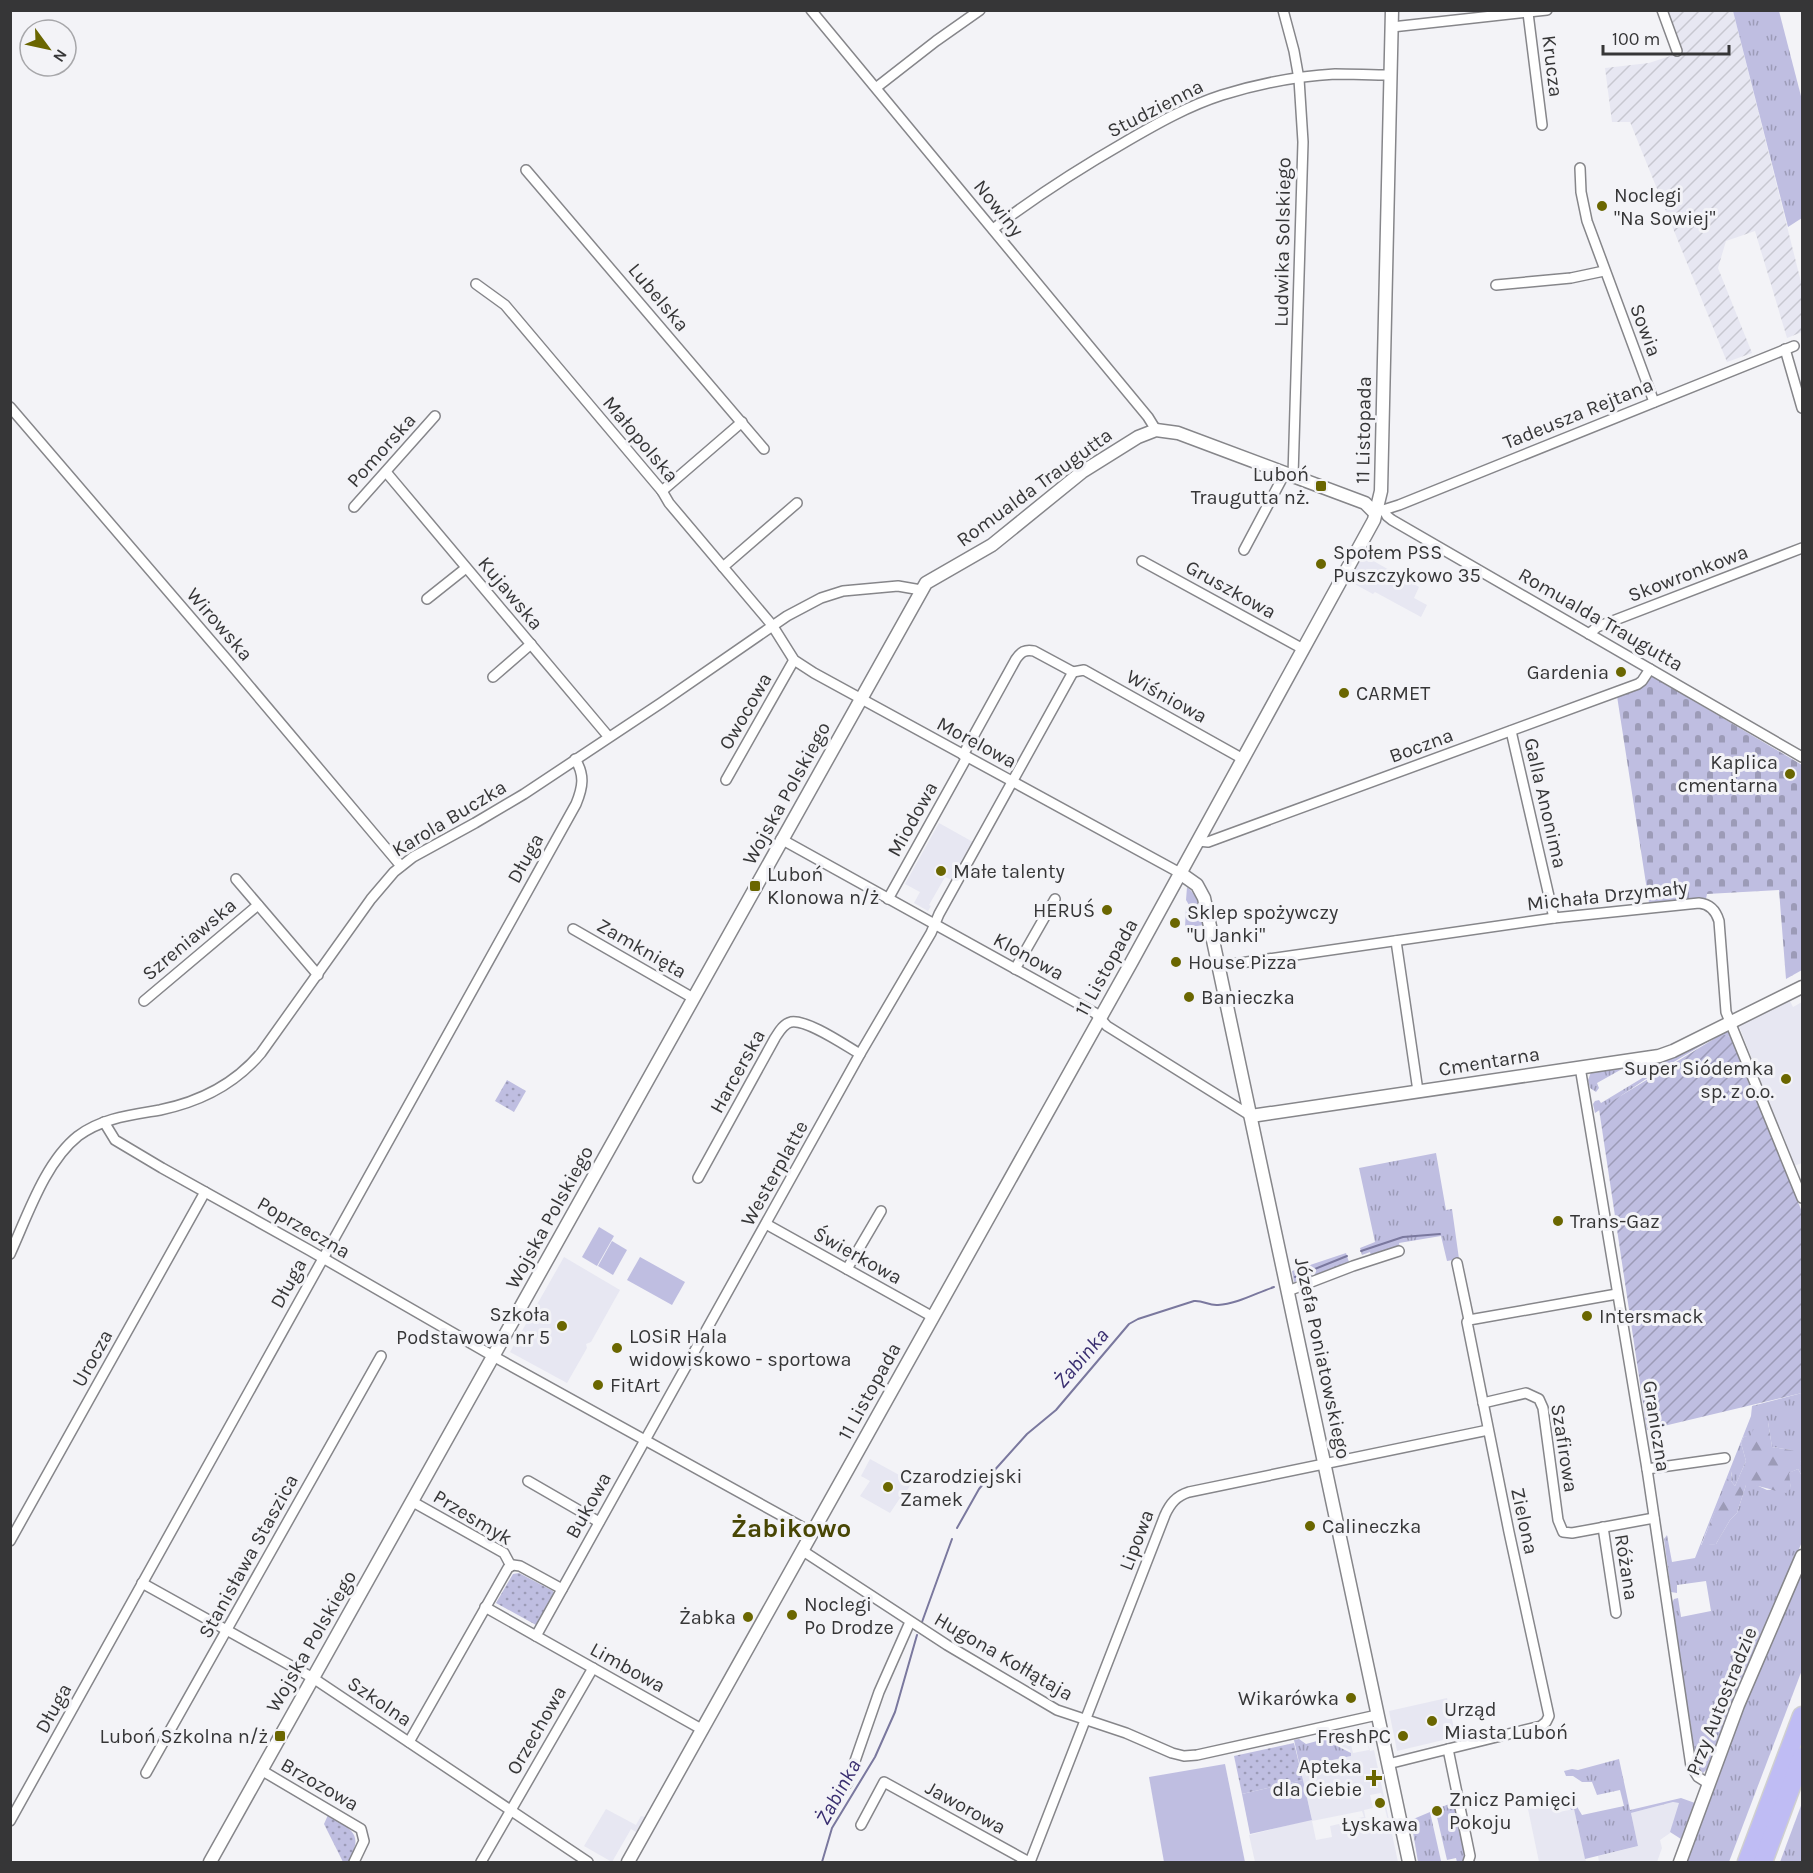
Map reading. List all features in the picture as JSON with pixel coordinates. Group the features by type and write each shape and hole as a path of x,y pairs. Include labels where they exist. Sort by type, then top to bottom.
{"highway":[{"path":"1747,1863 1803,1716"},
{"path":"1763,1863 1803,1757"}],"street":[{"name":"Nowiny","path":"812,10 1148,417 1156,430"},
{"path":"877,87 936,40 980,10"},
{"name":"Ludwika Solskiego","path":"1283,10 1299,79 1303,160 1289,475"},
{"name":"11 Listopada","path":"628,1863 1100,1019 1379,511 1392,10"},
{"path":"1392,27 1547,10"},
{"path":"1662,10 1677,51"},
{"name":"Krucza","path":"1528,13 1542,125"},
{"name":"Studzienna","path":"993,229 1051,186 1179,112 1231,93 1299,79 1343,74 1390,75"},
{"name":"Sowia","path":"1580,168 1584,212 1604,272 1654,402"},
{"name":"Lubelska","path":"526,170 764,449"},
{"path":"1496,285 1571,278 1604,272"},
{"name":"Małopolska","path":"476,284 505,304 772,625"},
{"name":"Tadeusza Rejtana","path":"1379,511 1790,347 1803,408"},
{"name":"Wirowska","path":"10,407 401,866"},
{"name":"Pomorska","path":"354,507 435,416"},
{"path":"662,490 742,422"},
{"name":"Romualda Traugutta","path":"916,588 992,545 1082,472 1138,437 1156,430 1178,433 1365,503 1803,757"},
{"name":"Kujawska","path":"386,472 608,736"},
{"path":"1244,550 1289,475"},
{"path":"723,567 797,503"},
{"name":"Skowronkowa","path":"1589,634 1596,627 1803,548"},
{"name":"Gruszkowa","path":"1142,561 1303,649"},
{"path":"427,599 466,567"},
{"name":"Karola Buczka","path":"10,1254 41,1187 60,1155 78,1136 104,1122 180,1105 215,1091 228,1083 254,1061 371,899 413,856 512,801 608,736 661,704 772,625 810,604 843,591 890,586 916,588"},
{"name":"Wojska Polskiego","path":"210,1863 266,1773 313,1678 861,698 916,588"},
{"name":"Morelowa","path":"772,625 794,660 814,673 1180,873"},
{"path":"493,677 531,645"},
{"name":"Wiśniowa","path":"965,756 1022,652 1029,650 1073,672 1081,670 1088,672 1243,759"},
{"name":"Owocowa","path":"726,780 794,660"},
{"name":"Boczna","path":"1198,841 1208,842 1640,683 1650,669"},
{"path":"934,924 1073,672"},
{"name":"Galla Anonima","path":"1511,731 1554,918"},
{"name":"Miodowa","path":"888,898 965,756"},
{"name":"Długa","path":"10,1821 576,804 583,781 582,772 575,759"},
{"name":"Klonowa","path":"781,839 1095,1013 1107,1026 1251,1116"},
{"name":"Józefa Poniatowskiego","path":"1180,873 1193,880 1203,894 1409,1863"},
{"path":"236,879 318,975"},
{"path":"1015,969 1055,899"},
{"name":"Michała Drzymały","path":"1219,966 1554,918 1699,903 1707,905 1715,912 1719,921 1725,1008 1728,1021"},
{"name":"Szreniawska","path":"144,1001 258,905"},
{"name":"Westerplatte","path":"645,1440 934,924"},
{"name":"Zamknięta","path":"573,929 693,998"},
{"path":"1396,941 1418,1091"},
{"name":"Cmentarna","path":"1251,1116 1664,1054 1728,1021 1803,987"},
{"path":"1728,1021 1803,1198"},
{"name":"Harcerska","path":"698,1178 775,1038 785,1025 793,1022 805,1024 861,1054"},
{"name":"Graniczna","path":"1580,1067 1647,1469 1691,1766 1698,1777 1709,1784"},
{"name":"Poprzeczna","path":"104,1122 115,1140 493,1356"},
{"name":"Urocza","path":"10,1541 204,1192"},
{"path":"847,1269 881,1211"},
{"name":"Świerkowa","path":"766,1224 933,1317"},
{"path":"1288,1291 1400,1251"},
{"name":"Zielona","path":"1448,1749 1541,1726 1546,1722 1548,1712 1488,1430 1468,1329 1469,1320 1456,1263"},
{"path":"1469,1320 1617,1294"},
{"name":"Stanisława Staszica","path":"147,1773 381,1356"},
{"path":"493,1356 813,1533"},
{"name":"Szafirowa","path":"1483,1403 1526,1393 1539,1399 1543,1408 1559,1526"},
{"name":"Lipowa","path":"1030,1863 1165,1515 1173,1501 1184,1494 1488,1430"},
{"name":"Bukowa","path":"536,1636 645,1440"},
{"path":"1647,1469 1725,1458"},
{"path":"528,1481 599,1522"},
{"name":"Przesmyk","path":"412,1502 504,1553 511,1566"},
{"name":"Różana","path":"1559,1526 1567,1534 1654,1518"},
{"name":"Różana","path":"1603,1527 1616,1613"},
{"name":"Hugona Kołłątaja","path":"803,1551 946,1646 1035,1698 1063,1713 1126,1733 1172,1753 1190,1756 1377,1715"},
{"name":"Przy Autostradzie","path":"1680,1863 1742,1694 1803,1556"},
{"path":"409,1742 505,1571 511,1566 520,1566 562,1589"},
{"name":"Szkolna","path":"142,1583 313,1678 588,1863"},
{"path":"485,1607 536,1636"},
{"path":"847,1784 879,1692 910,1622"},
{"name":"Limbowa","path":"536,1636 703,1730"},
{"name":"Orzechowa","path":"481,1863 592,1668"},
{"path":"1388,1764 1448,1749 1470,1856 1468,1863"},
{"name":"Brzozowa","path":"266,1773 361,1829 364,1841 354,1863"},
{"name":"Jaworowa","path":"861,1825 884,1782 1030,1863"}],"shaded area":[{"path":"1667,11 1733,11 1802,286 1802,332 1787,338 1755,231 1726,241 1718,268 1752,353 1727,362 1630,122 1612,122 1605,68 1649,63 1682,52"},
{"path":"1363,555 1419,587 1414,598 1427,605 1421,617 1349,581"},
{"path":"939,823 973,842 952,880 945,877 928,911 914,903 920,892 905,884"},
{"path":"1790,1001 1793,1007 1802,1002 1802,1163 1794,1166 1739,1026"},
{"name":"Szkoła Podstawowa nr 5","path":"564,1257 620,1290 591,1342 586,1344 587,1348 567,1383 510,1352"},
{"name":"Czarodziejski Zamek","path":"870,1459 912,1482 890,1513 860,1496 870,1481 861,1476"},
{"path":"1447,1698 1456,1737 1397,1751 1389,1711"},
{"path":"1365,1730 1370,1751 1374,1750 1398,1862 1255,1862 1249,1835 1312,1819 1300,1767 1351,1756 1350,1750 1335,1743 1350,1740 1353,1753 1369,1750 1366,1735 1351,1738 1350,1733","holes":["1381,1793 1389,1825 1368,1831 1364,1810 1373,1808 1370,1795","1362,1811 1364,1817 1358,1818 1360,1831 1350,1832 1348,1822 1330,1826 1332,1837 1316,1840 1312,1821"]},
{"path":"1673,1802 1680,1803 1670,1833 1660,1840 1662,1848 1657,1862 1599,1862 1598,1856 1638,1846 1631,1813"},
{"path":"1557,1803 1559,1812 1574,1809 1586,1862 1539,1862 1528,1809"},
{"path":"606,1809 636,1825 641,1816 645,1817 636,1832 631,1829 612,1862 584,1846"}],"green space":[{"path":"1733,11 1779,11 1802,100 1802,218 1788,227"},
{"path":"1650,675 1802,765 1802,970 1786,979 1779,890 1707,894 1706,899 1649,903 1617,696 1647,684"},
{"path":"1187,887 1197,899 1203,925 1185,928 1186,908 1189,905 1186,900"},
{"path":"1724,1031 1729,1032 1733,1038 1721,1034 1655,1073 1595,1113 1593,1104 1595,1101 1599,1100 1601,1103 1644,1077 1643,1064"},
{"path":"1722,1034 1733,1038 1802,1212 1802,1393 1647,1430 1599,1109"},
{"path":"1633,1065 1624,1073 1622,1069 1597,1083 1599,1088 1596,1092 1590,1088 1588,1080 1591,1072"},
{"path":"507,1080 526,1091 514,1112 495,1101"},
{"path":"1436,1153 1446,1210 1452,1209 1459,1259 1447,1261 1441,1236 1399,1243 1400,1249 1371,1256 1370,1252 1362,1255 1360,1248 1375,1242 1359,1168"},
{"path":"599,1227 614,1236 597,1266 582,1257"},
{"path":"612,1241 627,1250 613,1275 598,1266"},
{"path":"1346,1253 1349,1262 1299,1283 1299,1281 1294,1282 1292,1271"},
{"path":"640,1257 685,1282 672,1305 627,1280"},
{"path":"1802,1393 1802,1462 1791,1450 1772,1447 1768,1422 1750,1438 1744,1436 1741,1443 1746,1461 1735,1486 1731,1481 1732,1471 1701,1545 1716,1544 1730,1520 1737,1513 1746,1485 1754,1484 1767,1490 1791,1488 1788,1473 1798,1469 1802,1476 1802,1542 1737,1691 1709,1767 1700,1773 1695,1765 1691,1727 1678,1659 1678,1640 1672,1603 1678,1598 1681,1617 1711,1611 1706,1581 1677,1585 1677,1593 1671,1592 1664,1539 1667,1535 1672,1562 1695,1558 1751,1416 1752,1406"},
{"path":"1757,1422 1768,1422 1772,1447 1800,1453 1802,1476 1798,1469 1789,1473 1791,1488 1786,1493 1746,1485 1737,1513 1730,1520 1716,1544 1701,1546 1732,1468 1731,1481 1735,1486 1746,1461 1741,1443 1744,1436 1750,1437"},
{"path":"1802,1568 1802,1670 1729,1862 1684,1862 1745,1699"},
{"path":"519,1573 553,1591 554,1594 536,1625 496,1603 513,1574"},
{"path":"1328,1738 1329,1742 1351,1753 1351,1756 1300,1767 1294,1740 1299,1739 1306,1744"},
{"path":"1294,1743 1303,1780 1242,1794 1234,1756"},
{"path":"1619,1759 1630,1810 1681,1798 1695,1803 1681,1839 1670,1832 1679,1803 1673,1802 1631,1813 1638,1846 1585,1859 1574,1809 1571,1810 1570,1807 1576,1805 1582,1815 1624,1806 1620,1790 1597,1795 1592,1782 1582,1782 1573,1776 1566,1776 1564,1771 1578,1770"},
{"path":"1225,1764 1245,1862 1164,1862 1149,1777"},
{"path":"1303,1780 1312,1820 1250,1834 1242,1794"},
{"path":"1454,1802 1465,1855 1462,1862 1457,1862 1456,1858 1447,1860 1436,1813 1440,1812 1439,1808"},
{"path":"1802,1803 1802,1862 1780,1862"},
{"path":"1430,1812 1441,1861 1418,1862 1411,1820"},
{"path":"328,1815 353,1833 355,1845 348,1862 343,1862 324,1824"}],"waterway":[{"name":"Żabinka","path":"1361,1251 1403,1237 1440,1234"},
{"name":"Żabinka","path":"1295,1277 1347,1256"},
{"name":"Żabinka","path":"957,1528 979,1489 992,1473 1027,1434 1056,1410 1129,1324 1194,1301 1215,1305 1225,1304 1274,1287"},
{"name":"Żabinka","path":"922,1622 952,1539"},
{"name":"Żabinka","path":"822,1862 832,1828 875,1757 895,1712 917,1635"}],"place":[{"name":"Noclegi \"Na Sowiej\"","path":"1602,206"},
{"name":"Luboń Traugutta nż.","path":"1321,486"},
{"name":"Społem PSS Puszczykowo 35","path":"1321,564"},
{"name":"Gardenia","path":"1621,672"},
{"name":"CARMET","path":"1344,693"},
{"name":"Kaplica cmentarna","path":"1790,774"},
{"name":"Małe talenty","path":"941,871"},
{"name":"Luboń Klonowa n/ż","path":"755,886"},
{"name":"HERUŚ","path":"1107,910"},
{"name":"Sklep spożywczy \"U Janki\"","path":"1175,923"},
{"name":"House Pizza","path":"1176,962"},
{"name":"Banieczka","path":"1189,997"},
{"name":"Super Siódemka sp. z o.o.","path":"1786,1079"},
{"name":"Trans-Gaz","path":"1558,1221"},
{"name":"Intersmack","path":"1587,1316"},
{"name":"Szkoła Podstawowa nr 5","path":"562,1326"},
{"name":"LOSiR Hala widowiskowo - sportowa","path":"617,1348"},
{"name":"FitArt","path":"598,1385"},
{"name":"Czarodziejski Zamek","path":"888,1487"},
{"name":"Calineczka","path":"1310,1526"},
{"name":"Noclegi Po Drodze","path":"792,1615"},
{"name":"Żabka","path":"748,1617"},
{"name":"Wikarówka","path":"1351,1698"},
{"name":"Urząd Miasta Luboń","path":"1432,1721"},
{"name":"Luboń Szkolna n/ż","path":"280,1736"},
{"name":"FreshPC","path":"1403,1736"},
{"name":"Apteka dla Ciebie","path":"1374,1778"},
{"name":"Łyskawa","path":"1380,1803"},
{"name":"Znicz Pamięci Pokoju","path":"1437,1811"}],"district":[{"name":"Żabikowo","path":"791,1528"}]}
